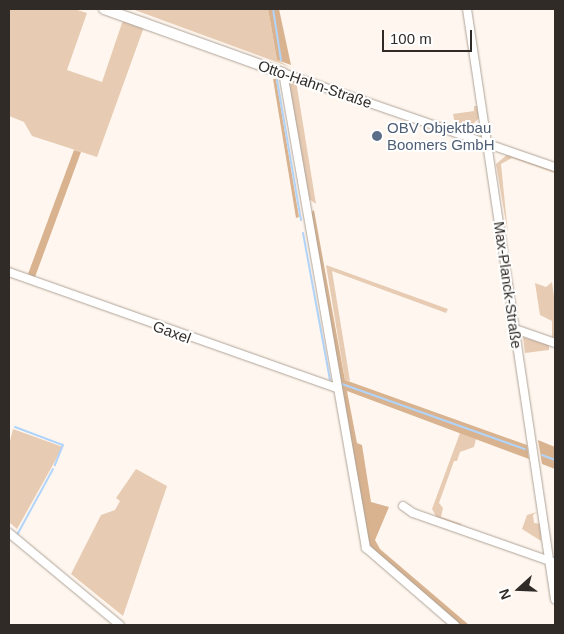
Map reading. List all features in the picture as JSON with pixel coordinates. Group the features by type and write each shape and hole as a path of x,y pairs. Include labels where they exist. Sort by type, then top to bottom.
{"street":[{"name":"Otto-Hahn-Straße","path":"104,9 555,168"},
{"name":"Max-Planck-Straße","path":"467,9 515,329 553,562 555,599"},
{"path":"284,73 366,548 455,625"},
{"name":"Gaxel","path":"9,272 337,388"},
{"path":"515,329 555,343"},
{"path":"403,506 413,512 553,562"},
{"path":"9,533 120,625"}],"shaded area":[{"path":"9,9 74,9 87,13 67,70 102,82 122,23 126,20 144,27 97,157 32,136 24,122 9,116"},
{"path":"132,9 268,9 277,60 290,67"},
{"path":"268,9 279,9 291,65 277,60"},
{"path":"273,79 276,79 299,217 296,218"},
{"path":"291,80 296,81 316,204 309,199 287,83"},
{"path":"474,106 477,106 479,118 472,125 455,124 453,114 474,111"},
{"path":"74,150 81,152 35,277 28,274"},
{"path":"508,154 555,171 555,173 512,158 501,164 508,234 496,164"},
{"path":"314,210 345,380 527,445 529,459 347,391 357,443 362,445 371,502 389,507 375,540 380,549 469,625 457,625 370,552 309,214"},
{"path":"326,265 448,309 446,313 332,271 350,381 345,380"},
{"path":"552,282 555,304 555,338 552,337 552,321 540,315 535,283 546,287"},
{"path":"523,337 549,345 549,350 525,353"},
{"path":"13,429 63,447 17,529 9,522 9,445"},
{"path":"460,433 476,439 474,447 460,452 457,461 454,461 439,503 443,508 441,517 462,524 459,526 437,518 432,509"},
{"path":"538,440 555,447 555,469 542,464"},
{"path":"136,469 167,486 123,616 71,574 101,515 115,510 120,501 116,498"},
{"path":"537,512 533,515 534,523 541,524 541,541 522,529 527,515"}],"waterway":[{"path":"273,9 281,60"},
{"path":"277,80 301,220"},
{"path":"303,233 330,380"},
{"path":"342,384 525,449"},
{"path":"15,427 63,445 55,465"},
{"path":"542,455 555,460"},
{"path":"17,535 53,469"}],"place":[{"name":"OBV Objektbau Boomers GmbH","path":"377,136"}]}
